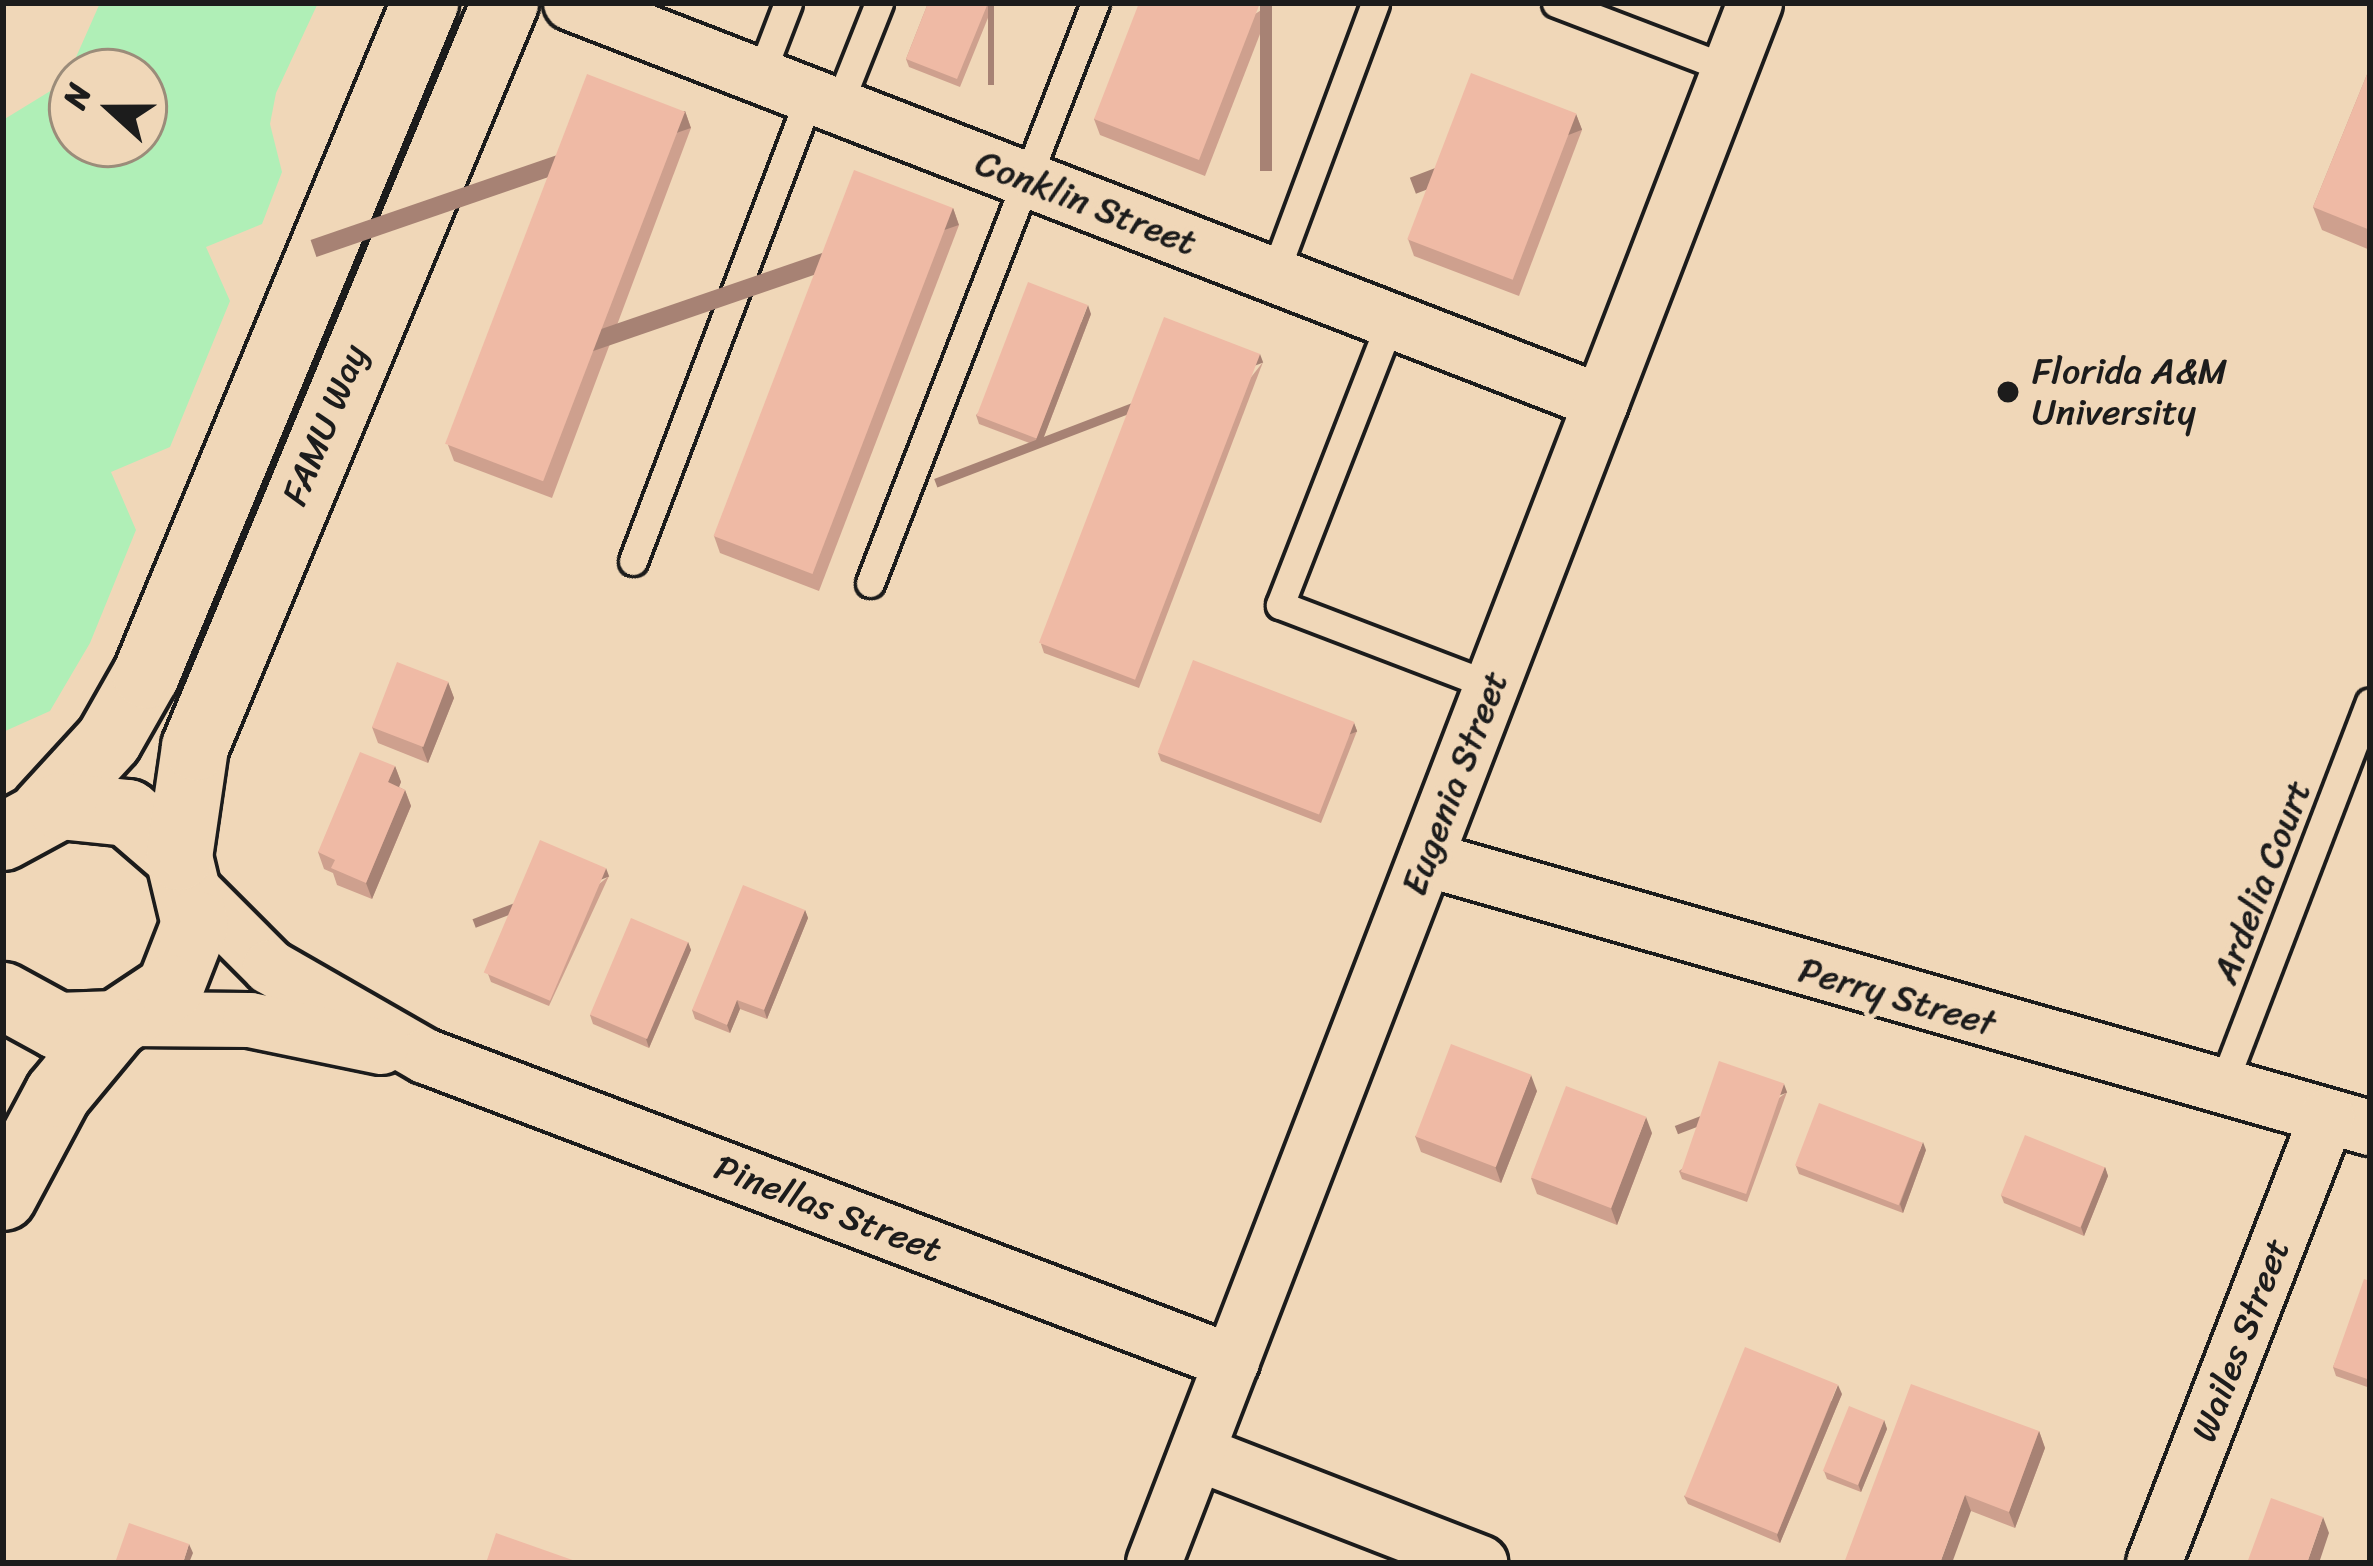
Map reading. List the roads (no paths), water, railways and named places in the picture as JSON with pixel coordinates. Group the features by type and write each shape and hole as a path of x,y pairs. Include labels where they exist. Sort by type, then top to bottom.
{"street":[{"name":"FAMU Way","path":"21,819 101,752 146,675 425,3"},
{"name":"FAMU Way","path":"3,1197 58,1094 122,1022 157,1001 188,958 186,873 195,746 505,3"},
{"name":"Conklin Street","path":"571,3 1601,402"},
{"name":"Eugenia Street","path":"1154,1563 1755,3"},
{"name":"FAMU Way","path":"21,819 78,803 128,813 186,873"},
{"name":"Perry Street","path":"1426,859 2348,1122"},
{"name":"Pinellas Street","path":"186,873 270,967 424,1056"},
{"path":"3,996 58,1026 122,1022"},
{"name":"Pinellas Street","path":"122,1022 250,1020 424,1056 1232,1362"},
{"name":"Wailes Street","path":"2154,1563 2348,1122"},
{"path":"1197,1453 1480,1563"}],"lane":[{"path":"788,3 803,93"},
{"path":"633,561 803,93 879,3"},
{"path":"870,584 1095,3"},
{"path":"1274,275 1375,3"},
{"path":"1556,3 1729,69"},
{"path":"1391,320 1280,605 1492,686"},
{"name":"Ardelia Court","path":"2222,1088 2370,702"}],"place":[{"name":"Florida A&M University","path":"2008,392"}]}
